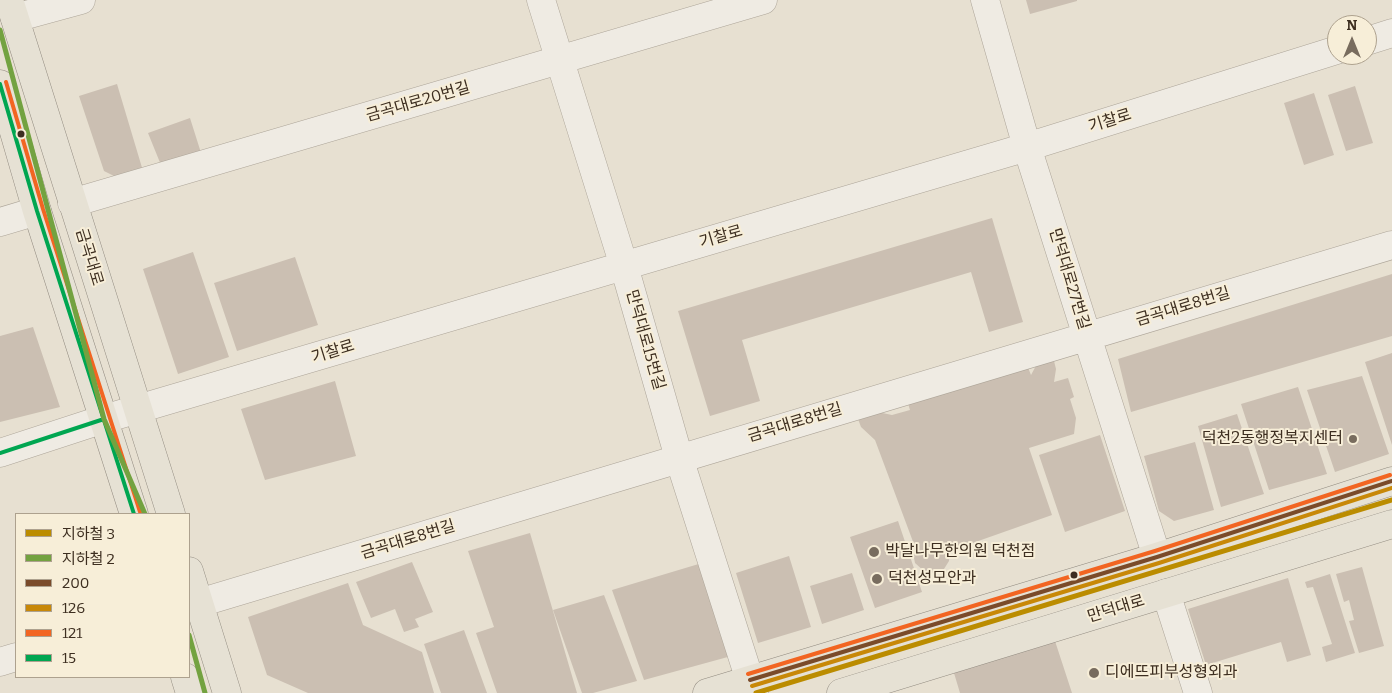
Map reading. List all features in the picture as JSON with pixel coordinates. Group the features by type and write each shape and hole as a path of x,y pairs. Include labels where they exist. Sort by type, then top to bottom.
{"main road":[{"name":"금곡대로","path":"12,9 170,513"},
{"path":"0,84 37,211 134,513"},
{"path":"707,693 752,686 1392,481"},
{"name":"만덕대로","path":"841,693 1392,524"},
{"path":"190,574 225,687 248,693"},
{"path":"186,678 190,693"}],"street":[{"path":"12,9 81,0"},
{"name":"만덕대로15번길","path":"542,0 624,266 679,458 752,686"},
{"name":"금곡대로20번길","path":"72,203 762,0"},
{"name":"만덕대로27번길","path":"985,0 1027,147 1157,557"},
{"path":"1377,38 1392,33"},
{"name":"기찰로","path":"0,453 104,419 138,411 1027,147 1327,53"},
{"path":"0,222 37,211"},
{"name":"금곡대로8번길","path":"199,603 1392,245"},
{"path":"1166,594 1198,693"},
{"path":"0,662 15,657"}],"building":[{"path":"1026,0 1077,0 1077,1 1030,14"},
{"path":"117,84 143,171 118,178 104,171 79,96"},
{"path":"1355,86 1373,143 1346,151 1328,95"},
{"path":"1314,93 1334,155 1304,165 1284,103"},
{"path":"190,118 202,156 163,170 148,133"},
{"path":"992,218 1023,322 989,332 971,272 742,340 760,401 710,416 678,311"},
{"path":"193,252 229,357 178,374 143,269"},
{"path":"295,257 318,325 237,351 214,283"},
{"path":"1392,274 1392,336 1131,412 1118,359"},
{"path":"33,327 60,407 0,422 0,336"},
{"path":"1392,353 1392,445 1365,362"},
{"path":"1025,360 1031,375 1038,362 1054,361 1056,369 1054,382 1068,378 1074,397 1070,399 1076,418 1074,434 1029,448 1052,515 950,551 949,561 944,569 935,573 925,572 915,563 913,553 915,547 875,440 861,427 858,419 873,411 892,415 910,410 906,397"},
{"path":"1362,376 1389,454 1335,472 1307,390"},
{"path":"335,381 356,456 265,480 241,409"},
{"path":"1298,387 1327,474 1269,490 1241,404"},
{"path":"1237,414 1264,494 1221,507 1198,426"},
{"path":"1100,435 1125,511 1065,532 1039,455"},
{"path":"1195,442 1214,510 1174,521 1159,511 1144,456"},
{"path":"898,521 922,592 875,608 850,537"},
{"path":"530,533 577,693 497,693 476,633 494,627 468,551"},
{"path":"789,556 811,627 758,643 736,573"},
{"path":"412,562 433,612 415,619 419,627 404,632 395,609 371,618 356,582"},
{"path":"702,563 735,655 644,680 612,590"},
{"path":"1362,567 1384,646 1359,653 1349,621 1354,620 1349,600 1344,602 1336,574"},
{"path":"852,573 864,610 822,624 810,586"},
{"path":"1330,574 1355,653 1326,662 1322,647 1332,644 1313,587 1307,588 1305,582"},
{"path":"1288,578 1311,655 1287,662 1281,642 1206,665 1188,609"},
{"path":"348,583 363,625 422,652 434,693 308,693 267,675 248,617"},
{"path":"604,595 637,681 593,693 582,693 553,610"},
{"path":"464,630 487,693 441,693 424,644"},
{"path":"1055,641 1072,693 960,693 954,673"}],"metro line":[{"name":"2","path":"0,30 104,419 145,513"},
{"name":"3","path":"756,693 1392,500"},
{"name":"2","path":"190,639 205,693"}],"transit line":[{"name":"121","path":"6,82 43,209 140,512"},
{"name":"15","path":"0,84 37,211 134,513"},
{"name":"15","path":"0,453 104,419"},
{"name":"121","path":"748,674 1155,551 1390,475"},
{"name":"200","path":"750,680 1157,557 1392,481"},
{"name":"126","path":"752,686 1159,563 1392,488"}],"place":[{"name":"덕천2동행정복지센터","path":"1353,439"},
{"name":"박달나무한의원 덕천점","path":"874,552"},
{"name":"덕천성모안과","path":"877,579"},
{"name":"디에뜨피부성형외과","path":"1094,673"}]}
